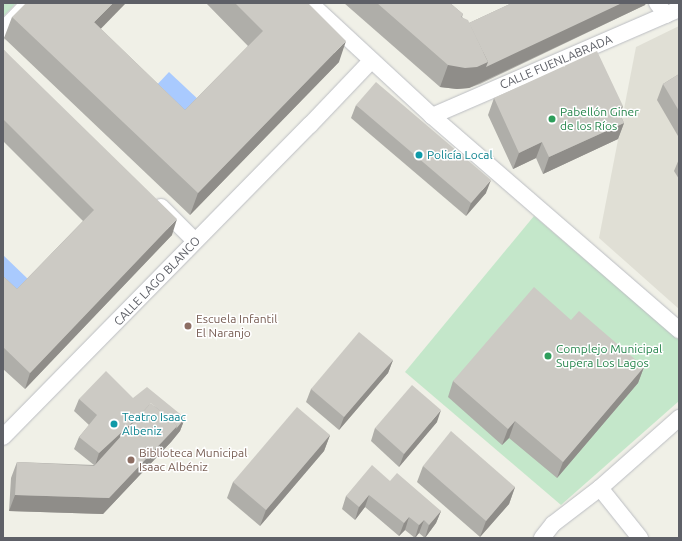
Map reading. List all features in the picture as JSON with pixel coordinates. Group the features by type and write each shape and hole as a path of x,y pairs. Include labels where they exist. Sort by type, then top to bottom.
{"street":[{"path":"3,30 29,3"},
{"path":"310,3 432,116 679,330"},
{"name":"CALLE FUENLABRADA","path":"432,116 668,9"},
{"name":"CALLE LAGO BLANCO","path":"3,438 371,61"},
{"path":"150,197 195,241"},
{"path":"542,538 553,524 600,488 679,418"},
{"path":"600,488 640,538"}],"shaded area":[{"path":"679,26 679,309 599,238 636,47"}],"green space":[{"path":"3,3 16,3 3,17"},
{"name":"Complejo Municipal Supera Los Lagos","path":"534,216 679,340 679,401 561,505 405,372"}],"water":[{"path":"169,72 201,102 185,119 153,89"},
{"path":"3,255 30,281 14,297 3,286"}],"building":[{"path":"26,3 113,3 94,22 185,110 263,31 235,3 308,3 346,41 198,193 12,17"},
{"path":"377,3 450,3 463,14 461,17 468,20 488,62 477,67 465,68 448,65"},
{"path":"512,3 622,3 486,67 488,62 469,23"},
{"path":"3,49 177,219 30,373 3,347 3,276 17,289 94,210 4,120 3,122"},
{"name":"Pabellón Giner de los Ríos","path":"597,51 623,106 617,109 624,123 549,157 542,142 519,153 494,98"},
{"path":"679,74 679,111 663,84"},
{"path":"376,82 491,180 471,203 356,105"},
{"path":"534,287 571,320 579,311 644,367 563,462 515,421 508,429 453,381"},
{"path":"359,332 393,360 344,417 311,389"},
{"path":"106,371 133,398 147,387 185,418 176,429 177,426 151,403 99,453 79,437 97,415 79,399"},
{"path":"412,385 441,410 404,454 375,428"},
{"name":"Biblioteca Municipal Isaac Albéniz","path":"151,403 177,426 109,498 15,495 17,462 94,466"},
{"path":"297,407 330,435 266,510 233,482"},
{"path":"451,431 515,487 486,521 423,466"},
{"path":"372,465 390,481 397,473 441,511 429,525 424,520 419,525 409,517 404,523 369,495 359,507 346,496"}],"place":[{"name":"Pabellón Giner de los Ríos","path":"552,119"},
{"name":"Policía Local","path":"419,155"},
{"name":"Escuela Infantil El Naranjo","path":"188,326"},
{"name":"Complejo Municipal Supera Los Lagos","path":"548,356"},
{"name":"Teatro Isaac Albeniz","path":"114,424"},
{"name":"Biblioteca Municipal Isaac Albéniz","path":"131,460"}]}
